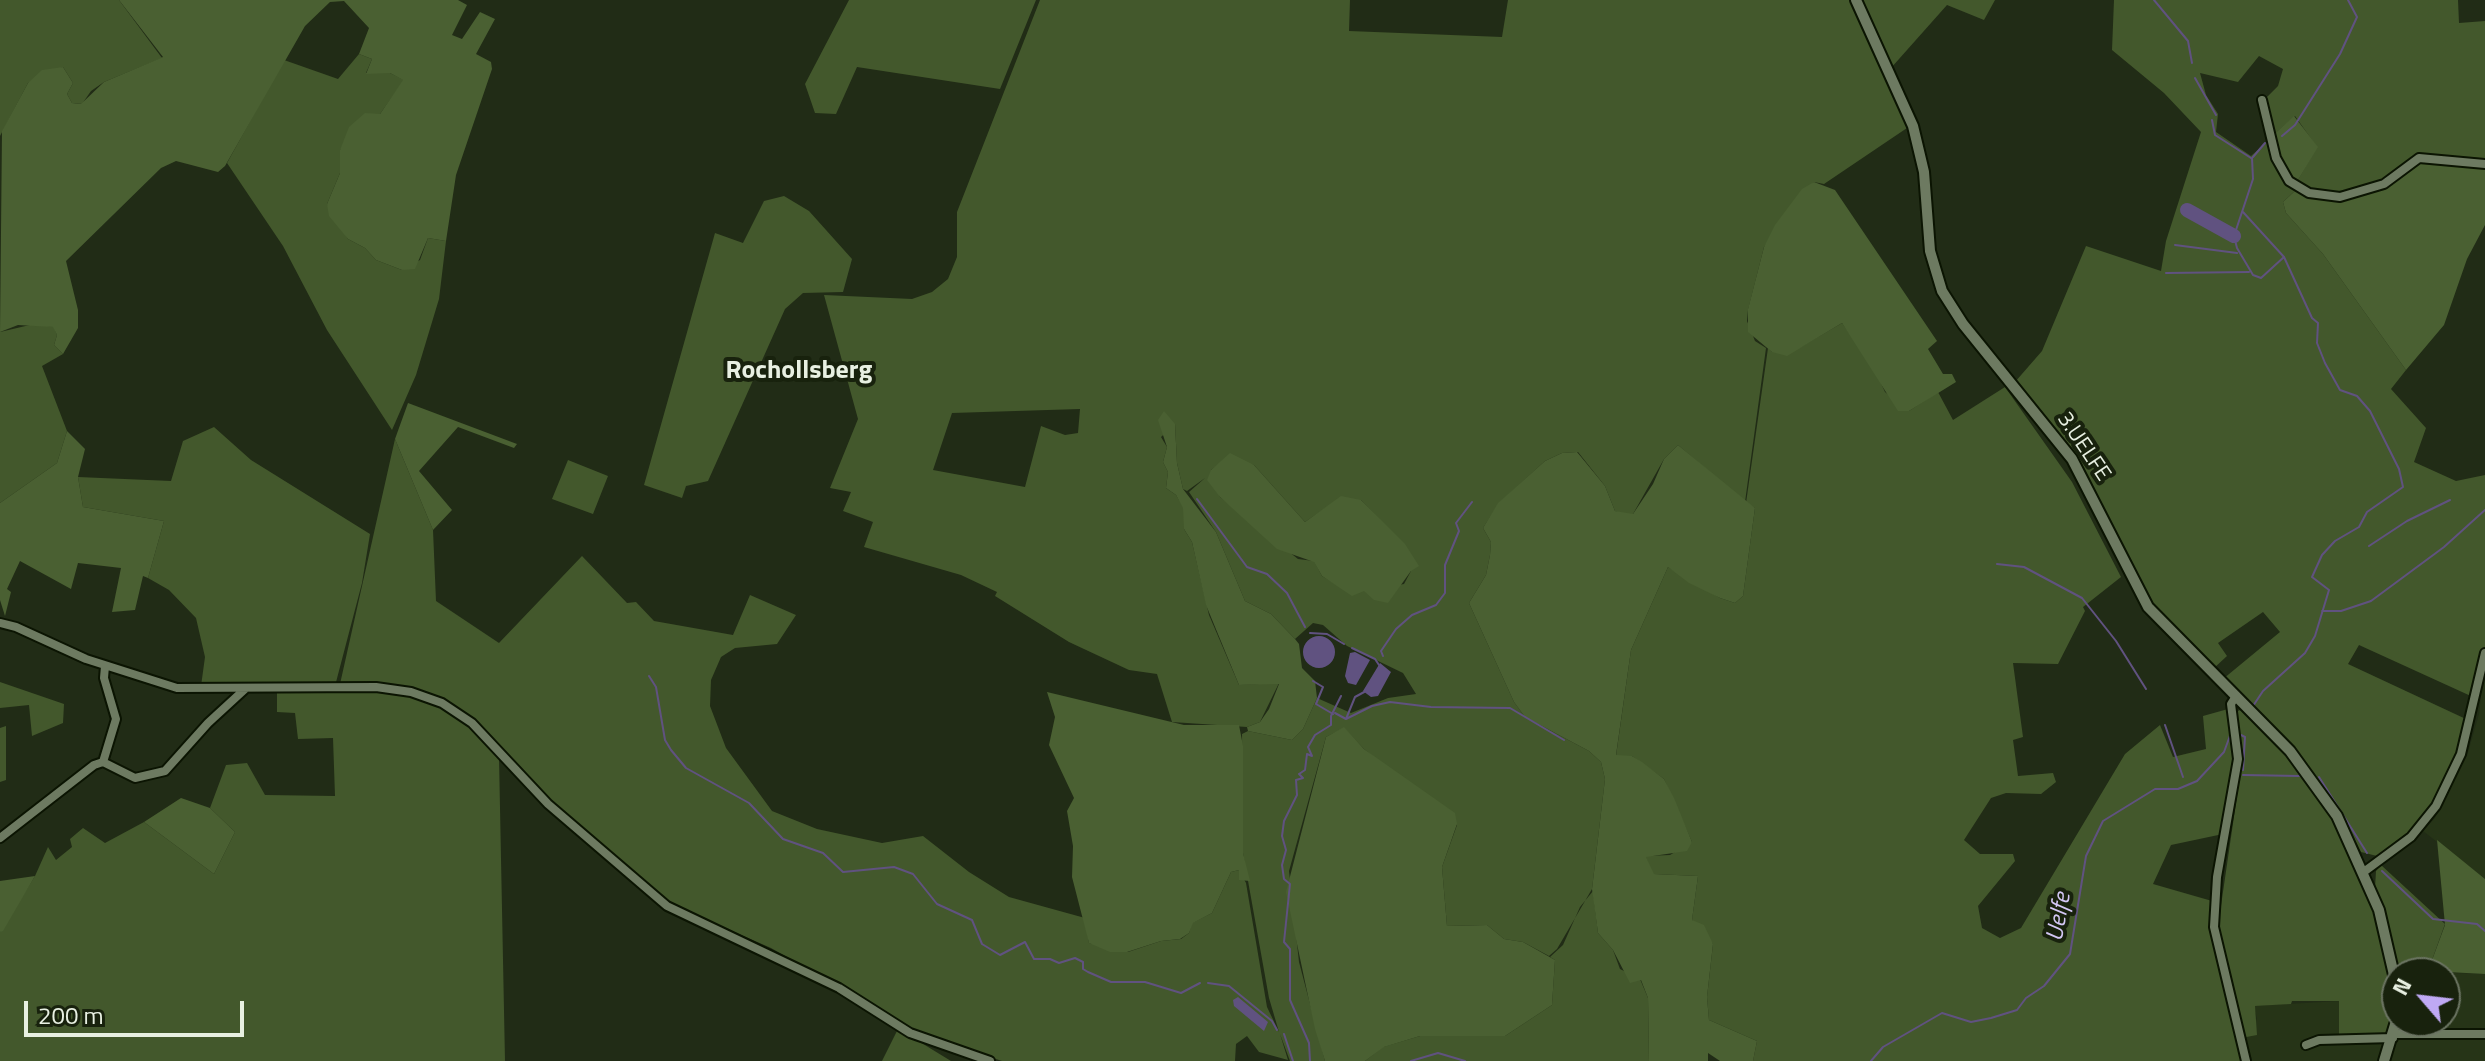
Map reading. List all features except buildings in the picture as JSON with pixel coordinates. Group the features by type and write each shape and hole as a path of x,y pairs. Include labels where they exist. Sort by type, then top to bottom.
{"street":[{"name":"3.UELFE","path":"1856,0 1913,126 1924,172 1930,251 1942,291 1963,324 2072,459 2148,607 2308,774 2337,816 2365,871 2390,957"},
{"path":"2262,100 2276,158 2289,181 2309,193 2340,197 2384,184 2419,158 2485,164"},
{"path":"0,623 105,666 177,688 394,689 442,703 461,714 548,804 667,906 839,988 910,1033 990,1061"},
{"path":"2365,871 2411,837 2436,806 2461,754 2485,653"},
{"path":"0,838 99,764 116,719 104,678 105,666"},
{"path":"99,764 131,777 165,771 208,723 245,689"},
{"path":"2236,696 2231,704 2237,730 2238,759 2214,916 2218,952 2246,1061"},
{"path":"2461,1035 2485,1034"},
{"path":"2306,1045 2319,1040 2381,1037"},
{"path":"2384,1061 2394,1037"}],"shaded area":[{"path":"0,0 119,0 162,58 104,82 91,91 82,104 72,103 67,94 73,83 63,67 28,83 0,136"},
{"path":"119,0 458,0 467,5 452,35 462,39 480,12 495,19 476,54 491,62 492,69 456,175 446,241 428,238 415,269 402,270 376,260 365,248 348,239 329,216 327,204 340,173 340,150 349,127 365,113 380,114 403,80 390,73 366,74 372,59 359,54 369,28 344,1 330,2 305,26 225,166 218,172 176,161 161,168 66,261 78,310 78,328 63,354 54,345 57,335 53,327 18,325 0,332 2,131 28,83 42,70 63,67 73,83 67,94 72,103 81,104 104,82 163,57"},
{"path":"849,0 1036,0 1000,89 857,67 836,114 815,113 805,84"},
{"path":"1040,0 1350,0 1349,31 1502,37 1508,0 1852,0 1907,128 1824,184 1814,182 1764,247 1747,321 1755,341 1766,348 1745,502 1678,445 1664,459 1633,514 1626,515 1615,511 1605,486 1578,452 1562,453 1545,461 1499,503 1483,528 1491,542 1490,555 1486,575 1469,603 1514,702 1525,717 1589,751 1601,762 1605,779 1592,889 1557,949 1549,956 1523,942 1504,939 1487,925 1447,926 1442,867 1457,825 1364,749 1344,728 1326,737 1289,871 1299,962 1325,1061 1290,1061 1280,1034 1288,1060 1259,1052 1247,1036 1236,1044 1235,1061 1002,1061 926,1036 771,948 672,905 554,806 473,720 452,704 340,684 395,439 433,530 436,601 499,643 582,556 627,603 636,602 654,621 733,635 750,595 796,615 777,644 735,648 721,657 711,680 710,706 726,748 772,811 817,829 882,843 923,836 969,872 1009,897 1085,918 1089,943 1128,952 1161,941 1181,939 1189,933 1192,923 1212,913 1231,872 1239,870 1246,883 1267,1007 1279,1032 1269,998 1243,853 1242,734 1248,731 1292,740 1303,729 1317,698 1351,713 1388,698 1416,694 1403,673 1347,646 1323,625 1313,623 1295,639 1271,614 1245,601 1216,532 1189,492 1205,478 1187,491 1183,489 1177,463 1175,424 1161,437 1167,447 1163,462 1168,472 1166,488 1176,495 1184,508 1184,529 1192,542 1209,615 1239,685 1279,683 1260,722 1247,727 1172,722 1157,674 1129,670 1069,642 995,596 997,592 961,575 864,547 873,522 843,511 851,492 830,488 858,419 824,295 912,299 932,292 948,279 957,257 957,212","holes":["1080,409 1078,433 1065,435 1041,426 1025,487 933,470 952,413","1223,461 1254,465 1305,522 1327,507 1361,500 1381,521 1411,571 1404,584 1364,591 1337,585 1322,576 1314,561 1298,559 1220,497 1211,470"]},
{"path":"1860,0 1995,0 1984,20 1947,5 1891,68"},
{"path":"2114,0 2458,0 2459,23 2485,21 2485,163 2419,157 2391,180 2340,196 2310,192 2295,185 2317,147 2295,116 2271,137 2264,100 2278,86 2283,69 2259,56 2238,82 2200,73 2206,95 2218,114 2216,132 2251,156 2269,140 2286,179 2297,189 2283,202 2286,213 2323,254 2406,370 2391,389 2426,428 2414,462 2456,481 2485,475 2485,648 2473,697 2359,645 2348,664 2468,720 2457,756 2432,805 2408,832 2377,856 2361,852 2342,815 2312,772 2223,679 2280,632 2263,612 2218,643 2227,656 2213,669 2204,661 2152,605 2132,575 2074,457 2015,382 2042,351 2086,246 2161,271 2166,241 2201,132 2164,93 2112,50"},
{"path":"359,54 372,59 366,73 390,73 404,80 380,114 340,150 340,173 327,204 348,239 365,248 376,260 402,270 420,260 428,238 446,241 439,299 416,375 392,430 327,330 283,246 227,163 284,60 338,79"},
{"path":"2294,116 2318,147 2295,185 2287,178 2271,137"},
{"path":"2419,159 2485,166 2485,225 2467,259 2444,325 2406,370 2323,254 2286,213 2283,202 2297,189 2325,197 2384,185"},
{"path":"1814,182 1835,190 1937,341 1928,349 1943,374 1952,374 1956,382 1909,411 1898,411 1842,323 1787,356 1772,352 1748,332 1748,309 1764,247 1775,225 1802,189"},
{"path":"784,196 809,211 852,259 843,292 803,293 785,309 708,481 686,486 682,498 644,485 715,233 743,243 764,201"},
{"path":"1842,323 1873,366 1885,392 1909,411 1938,392 1953,420 2005,387 2072,482 2121,577 2083,607 2085,611 2058,664 2013,663 2023,737 2013,740 2018,776 2053,773 2056,782 2041,794 2006,793 1991,798 1964,840 1980,854 2013,854 2015,861 1978,906 1982,928 2000,938 2021,928 2125,754 2160,725 2173,757 2206,749 2203,716 2228,709 2234,759 2223,834 2171,845 2153,884 2212,901 2242,1061 1753,1061 1757,1041 1709,1020 1707,997 1713,944 1692,920 1698,876 1653,874 1645,856 1670,855 1692,842 1664,779 1632,756 1616,756 1631,650 1668,567 1720,598 1735,603 1743,596 1755,508 1746,503 1768,348 1772,352 1801,347"},
{"path":"34,324 54,327 57,335 54,345 63,354 42,366 67,431 57,463 0,503 0,332"},
{"path":"408,403 517,444 514,448 458,427 419,471 452,510 433,530 395,439"},
{"path":"1164,411 1175,424 1177,463 1183,489 1216,532 1245,601 1271,614 1295,639 1299,644 1302,668 1315,681 1317,698 1303,729 1292,740 1248,731 1247,727 1260,722 1269,709 1279,684 1239,685 1206,605 1192,542 1184,529 1183,508 1176,495 1166,488 1168,472 1163,462 1167,447 1158,420"},
{"path":"214,427 251,460 370,534 362,583 335,686 201,686 205,657 196,618 169,590 148,578 164,521 83,507 78,477 171,481 183,441"},
{"path":"67,431 85,449 78,477 83,507 164,521 148,578 143,576 135,610 112,612 121,568 78,563 71,589 20,561 7,589 11,592 5,616 0,600 0,503 57,463"},
{"path":"1678,445 1755,508 1743,596 1735,603 1720,598 1689,583 1668,567 1631,650 1616,755 1632,756 1642,762 1664,779 1674,798 1692,842 1687,851 1646,857 1654,874 1698,876 1692,920 1704,925 1713,944 1707,997 1709,1020 1757,1041 1753,1061 1720,1061 1708,1053 1708,1061 1649,1061 1648,998 1641,980 1630,983 1613,950 1598,933 1592,889 1605,779 1601,762 1589,751 1525,717 1514,702 1469,603 1486,575 1490,555 1491,542 1483,528 1498,503 1545,461 1562,453 1577,452 1605,486 1615,511 1633,514 1653,484 1664,459"},
{"path":"1230,453 1254,465 1305,522 1341,496 1361,500 1405,544 1419,566 1411,571 1388,603 1374,600 1364,591 1352,596 1322,576 1314,562 1277,549 1220,497 1207,480 1211,470"},
{"path":"568,460 608,476 593,514 552,499"},
{"path":"1319,636 1330,641 1335,652 1330,663 1319,668 1308,663 1303,652 1308,641"},
{"path":"1355,652 1370,660 1356,685 1348,683 1345,676 1350,653"},
{"path":"2485,660 2485,879 2423,831 2435,818 2467,756 2479,714"},
{"path":"1380,663 1391,672 1378,696 1371,697 1363,691"},
{"path":"0,682 64,704 63,723 32,736 29,705 0,708"},
{"path":"375,690 411,694 439,704 471,723 499,757 505,1061 0,1061 0,932 35,876 48,847 56,860 72,847 70,839 83,828 105,843 144,822 214,874 235,832 210,808 226,765 247,763 265,795 335,796 333,738 298,739 295,713 277,712 277,691"},
{"path":"1047,692 1184,725 1239,725 1243,746 1243,853 1250,881 1239,880 1239,870 1231,872 1212,913 1193,923 1189,933 1180,939 1161,941 1127,952 1110,952 1089,943 1072,877 1073,846 1067,811 1074,798 1049,745 1055,717"},
{"path":"2242,709 2288,756 2321,799 2342,835 2375,910 2386,957 2381,957 2381,1036 2339,1036 2339,1001 2292,1001 2291,1004 2255,1006 2257,1035 2241,1038 2218,926 2243,755 2238,711"},
{"path":"6,726 6,780 0,782 0,728"},
{"path":"1344,727 1364,749 1455,813 1457,824 1442,867 1447,926 1487,925 1504,939 1523,942 1555,960 1552,1005 1505,1036 1420,1036 1384,1047 1365,1061 1325,1061 1315,1029 1286,892 1326,737"},
{"path":"181,798 210,808 235,832 214,874 144,822"},
{"path":"2437,840 2485,879 2485,974 2461,973 2461,957 2433,957 2445,925"},
{"path":"2381,865 2445,924 2433,957 2395,957 2375,888 2376,871"},
{"path":"35,876 3,931 0,932 0,881"},
{"path":"1593,891 1598,933 1613,950 1620,969 1640,979 1648,998 1649,1061 1365,1061 1383,1047 1420,1036 1505,1036 1552,1005 1555,960 1550,957 1563,945 1580,907"},
{"path":"2461,973 2485,974 2485,1061 2248,1061 2241,1038 2257,1019 2254,1006 2339,1001 2339,1036 2381,1036 2400,1040 2401,1037 2461,1037"},
{"path":"1238,997 1268,1022 1264,1031 1234,1006 1233,1000"},
{"path":"897,1031 915,1039 951,1061 882,1061"}],"waterway":[{"path":"2154,0 2188,41 2192,63"},
{"path":"2282,136 2295,125 2340,54 2357,17 2348,0"},
{"path":"2195,78 2216,115"},
{"path":"2212,120 2215,135 2251,158"},
{"path":"2253,157 2265,143"},
{"path":"2252,158 2253,179 2234,236 2237,248 2253,275 2261,278 2284,257 2312,318 2318,323 2317,343 2325,363 2340,390 2357,396 2370,411 2399,469 2403,487 2367,512 2359,527 2335,541 2322,555 2312,577 2329,590 2315,636 2305,653 2263,691 2253,706"},
{"path":"2187,210 2234,236"},
{"path":"2243,212 2284,257"},
{"path":"2175,245 2237,253"},
{"path":"2166,273 2249,272"},
{"path":"1197,499 1247,567 1267,574 1287,593 1305,627"},
{"path":"2369,546 2407,521 2450,500"},
{"path":"1383,656 1381,651 1396,629 1412,615 1436,605 1445,593 1445,565 1459,531 1456,523 1472,502"},
{"name":"Uelfe","path":"2322,611 2341,611 2371,601 2444,547 2485,510"},
{"path":"1997,564 2024,567 2082,598 2116,641 2146,689"},
{"path":"1310,633 1327,634 1344,644"},
{"path":"1352,648 1375,659 1379,665"},
{"path":"649,676 656,687 665,740 671,750 686,768 749,803 783,839 823,853 843,872 894,867 913,874 937,904 972,920 982,944 1000,955 1025,942 1034,959 1050,959 1059,963 1075,958 1083,962 1083,969 1111,982 1145,982 1181,993 1200,983"},
{"path":"1313,681 1323,687 1316,704 1333,714"},
{"path":"1335,713 1346,719 1355,697 1366,691"},
{"path":"1310,1061 1309,1043 1290,1000 1290,949 1284,942 1290,884 1284,879 1282,865 1286,850 1282,836 1284,821 1297,795 1296,780 1303,778 1299,774 1305,770 1307,754 1312,756 1308,747 1315,735 1331,725 1331,716 1341,696"},
{"path":"1346,719 1372,706 1390,702 1431,707 1510,708 1564,740"},
{"path":"2165,725 2183,777"},
{"name":"Uelfe","path":"1871,1061 1883,1047 1942,1013 1971,1022 1991,1018 2017,1010 2026,998 2044,986 2070,954 2086,856 2103,821 2155,789 2178,789 2197,781 2224,752 2231,733"},
{"path":"2241,735 2245,737 2243,770"},
{"path":"2243,775 2299,776"},
{"path":"2319,777 2367,853"},
{"path":"2382,871 2433,919 2477,924 2485,931"},
{"path":"1208,983 1229,986 1272,1021 1277,1030"},
{"path":"1284,1034 1293,1061"},
{"name":"Uelfe","path":"1411,1061 1438,1053 1465,1061"}],"district":[{"name":"Rochollsberg","path":"799,372"}]}
